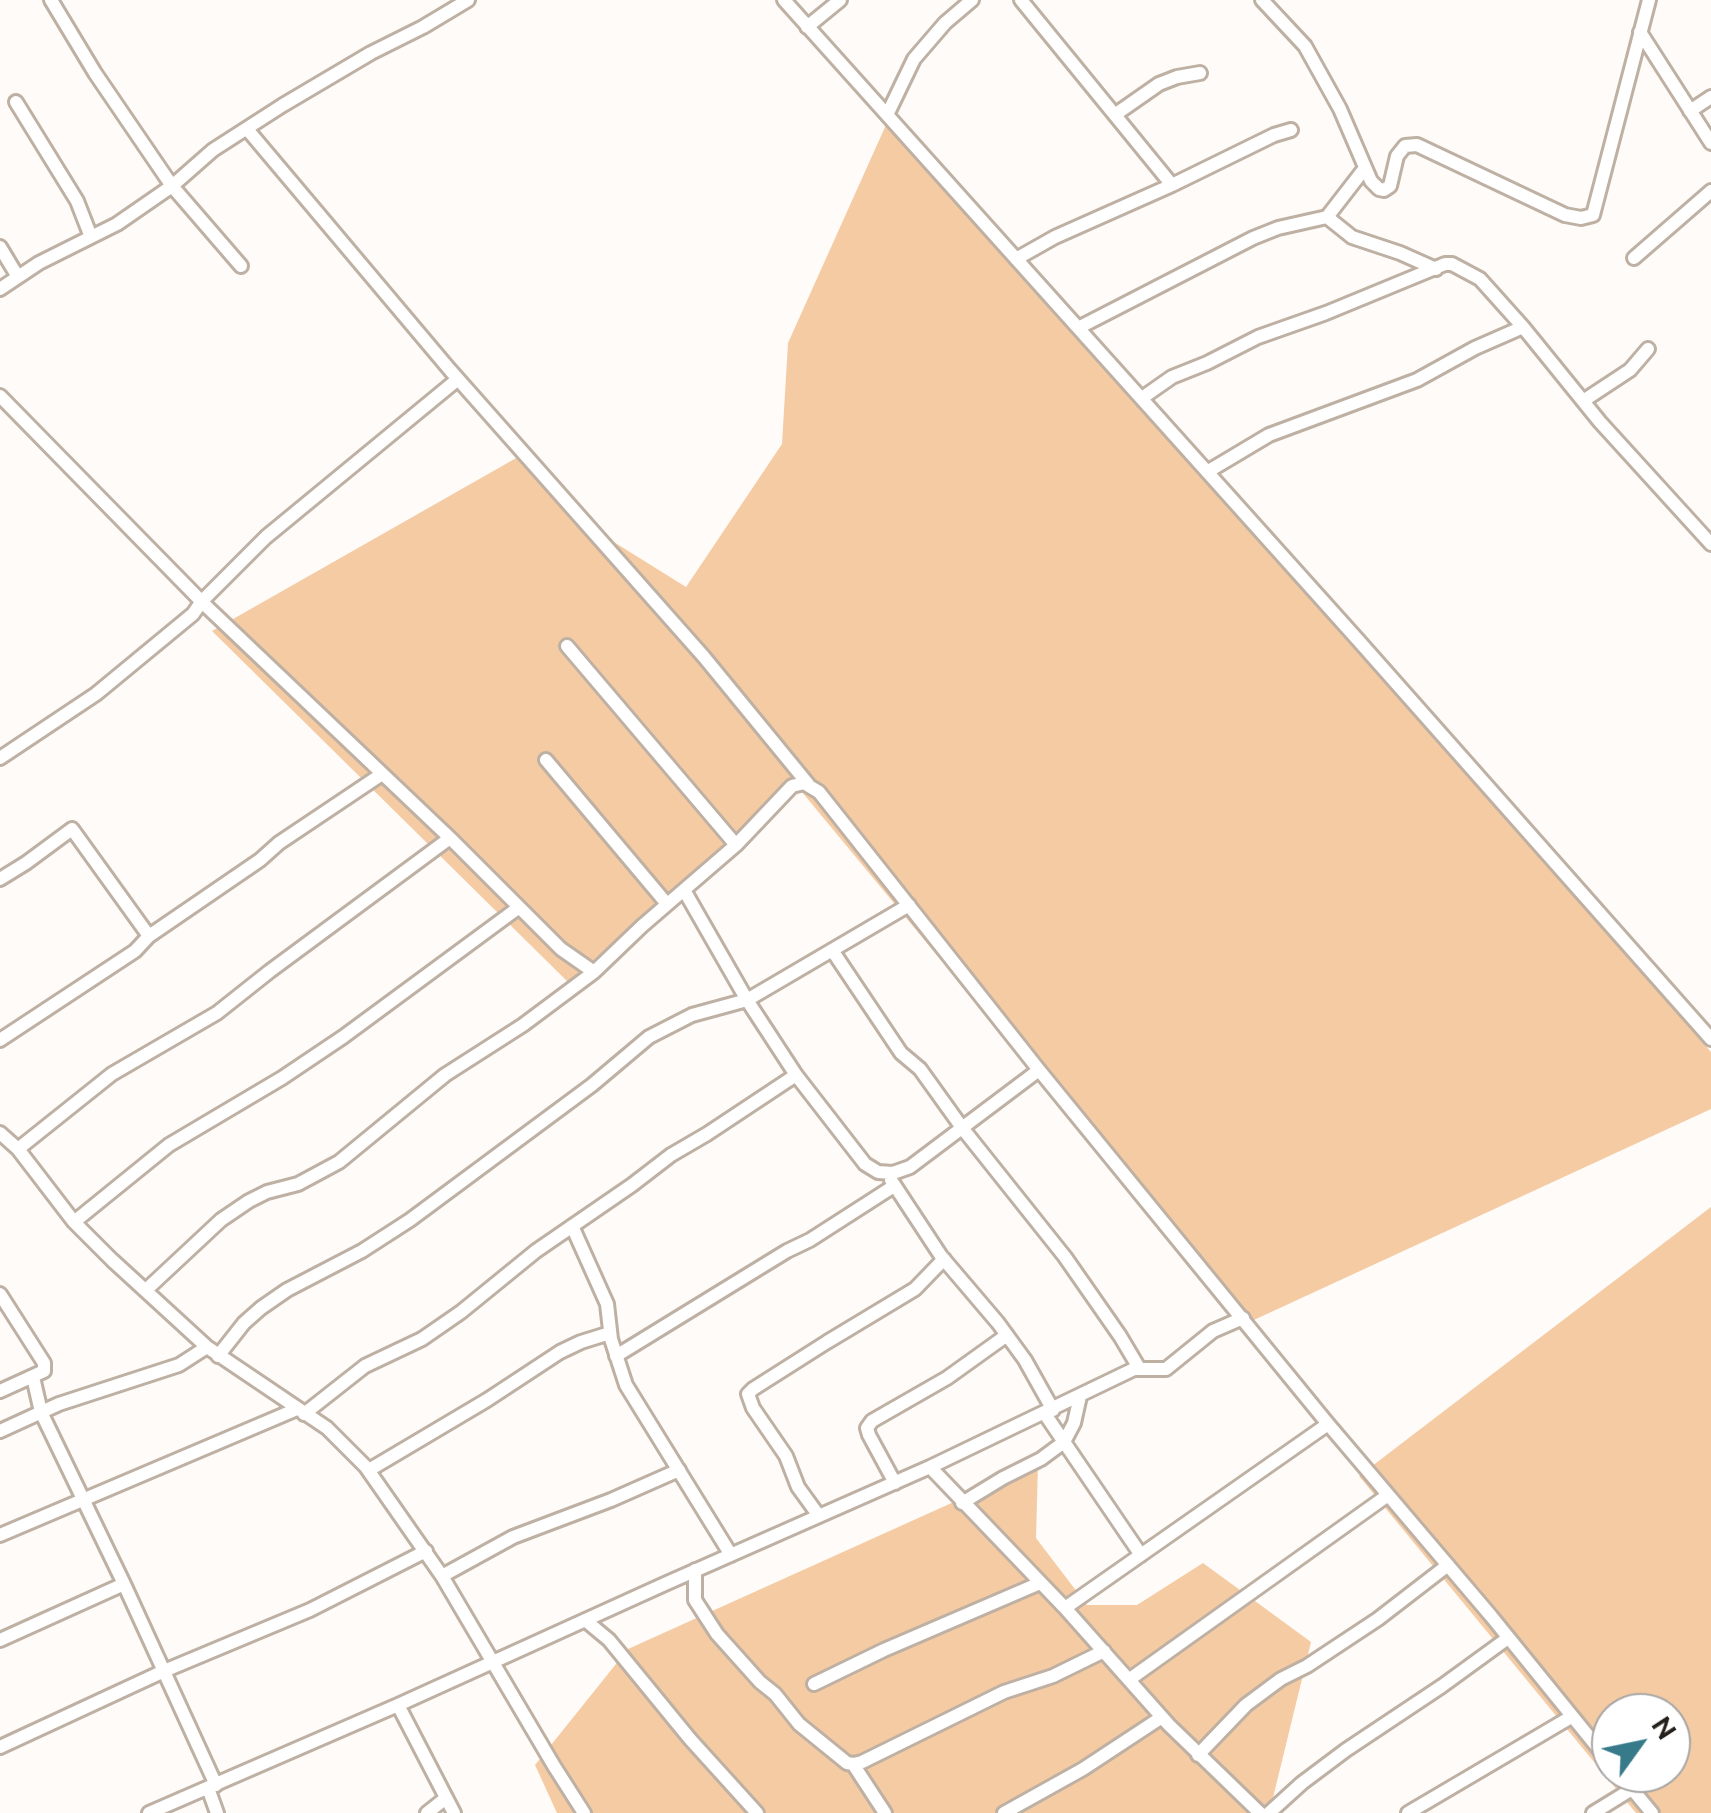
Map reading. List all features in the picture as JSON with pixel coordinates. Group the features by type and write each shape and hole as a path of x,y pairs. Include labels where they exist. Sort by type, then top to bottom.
{"street":[{"path":"50,0 172,186 240,266"},
{"path":"0,288 39,263 116,224 172,186 213,150 371,53 468,0"},
{"path":"784,0 1711,1038"},
{"path":"807,27 840,0"},
{"path":"887,114 914,60 972,0"},
{"path":"1021,0 1172,186"},
{"path":"1262,0 1305,46 1340,109 1370,181 1378,189 1390,186 1397,156 1406,146 1417,144 1565,216 1581,218 1593,215 1649,0"},
{"path":"1640,32 1711,143"},
{"path":"1116,114 1159,84 1200,73"},
{"path":"1690,111 1711,97"},
{"path":"16,102 77,201 91,238"},
{"path":"247,129 458,379 704,657 808,784 819,792 1328,1424 1591,1740"},
{"path":"1016,259 1055,237 1290,130"},
{"path":"1078,328 1254,238 1327,217 1365,168"},
{"path":"1634,258 1711,191"},
{"path":"1327,217 1352,237 1438,266"},
{"path":"0,247 18,277"},
{"path":"1142,398 1165,381 1258,337 1438,266 1452,264 1480,279 1583,402 1709,538"},
{"path":"1207,472 1269,434 1417,380 1523,326"},
{"path":"1583,402 1630,370 1648,349"},
{"path":"0,758 96,694 192,614 266,537 458,379"},
{"path":"1,399 518,908 561,949 594,972"},
{"path":"567,646 736,845"},
{"path":"546,760 668,904"},
{"path":"0,1040 135,952 150,936 279,843 382,774"},
{"path":"146,1290 221,1220 249,1200 298,1184 339,1162 445,1076 594,972 736,845 792,786 808,784"},
{"path":"0,879 72,829 150,936"},
{"path":"450,838 217,1013 6,1142 74,1222 213,1352 327,1428 369,1470 442,1576 584,1813"},
{"path":"684,890 746,1000 796,1076 865,1164 890,1180 944,1260 1025,1360 1064,1442 1140,1555"},
{"path":"0,1431 60,1404 213,1352 287,1290 362,1252 410,1220 592,1085 648,1037 692,1015 746,1000 909,905"},
{"path":"74,1222 170,1145 298,1068 518,908"},
{"path":"832,950 901,1054 920,1070 1064,1257 1140,1368"},
{"path":"616,1356 810,1240 1040,1070"},
{"path":"0,1535 301,1411 364,1366 422,1339 671,1154 796,1076"},
{"path":"572,1226 607,1304 610,1333 626,1385 731,1554"},
{"path":"819,1516 798,1487 786,1456 753,1408 748,1394 916,1289 944,1260"},
{"path":"0,1294 44,1363 44,1370 0,1392"},
{"path":"149,1813 930,1467 1140,1368 1162,1370 1172,1366 1213,1331 1243,1318"},
{"path":"369,1470 560,1352 610,1333"},
{"path":"895,1482 869,1435 867,1428 872,1421 947,1378 1007,1335"},
{"path":"33,1376 41,1412 164,1671 212,1786 217,1813"},
{"path":"962,1503 1064,1442 1080,1396"},
{"path":"1064,1608 1328,1424"},
{"path":"930,1467 1198,1755 1260,1813"},
{"path":"442,1576 513,1537 679,1470"},
{"path":"1130,1679 1388,1495"},
{"path":"0,1747 164,1671 310,1610 426,1552"},
{"path":"1198,1755 1258,1696 1378,1619 1448,1565"},
{"path":"695,1570 695,1600 717,1634 799,1724 852,1764 1004,1692 1052,1676 1104,1651"},
{"path":"814,1684 1040,1583"},
{"path":"0,1640 124,1584"},
{"path":"608,1640 609,1609"},
{"path":"585,1620 608,1640 756,1813"},
{"path":"1269,1813 1346,1750 1508,1638"},
{"path":"398,1705 454,1813"},
{"path":"1004,1813 1084,1768 1162,1716"},
{"path":"1408,1813 1572,1717"},
{"path":"852,1764 885,1813"},
{"path":"1593,1813 1626,1793"},
{"path":"1635,1793 1652,1813"},
{"path":"427,1813 446,1798"}],"shaded area":[{"path":"890,116 1711,1052 1711,1109 1243,1325 797,786 568,982 212,631 518,457 609,539 686,587 782,444 788,343"},
{"path":"1711,1207 1711,1813 1636,1813 1620,1793 1691,1793 1691,1693 1591,1693 1591,1758 1359,1476"},
{"path":"1038,1464 1036,1538 1087,1605 1137,1605 1203,1563 1311,1642 1271,1806 1265,1813 557,1813 535,1765 628,1649"}]}
